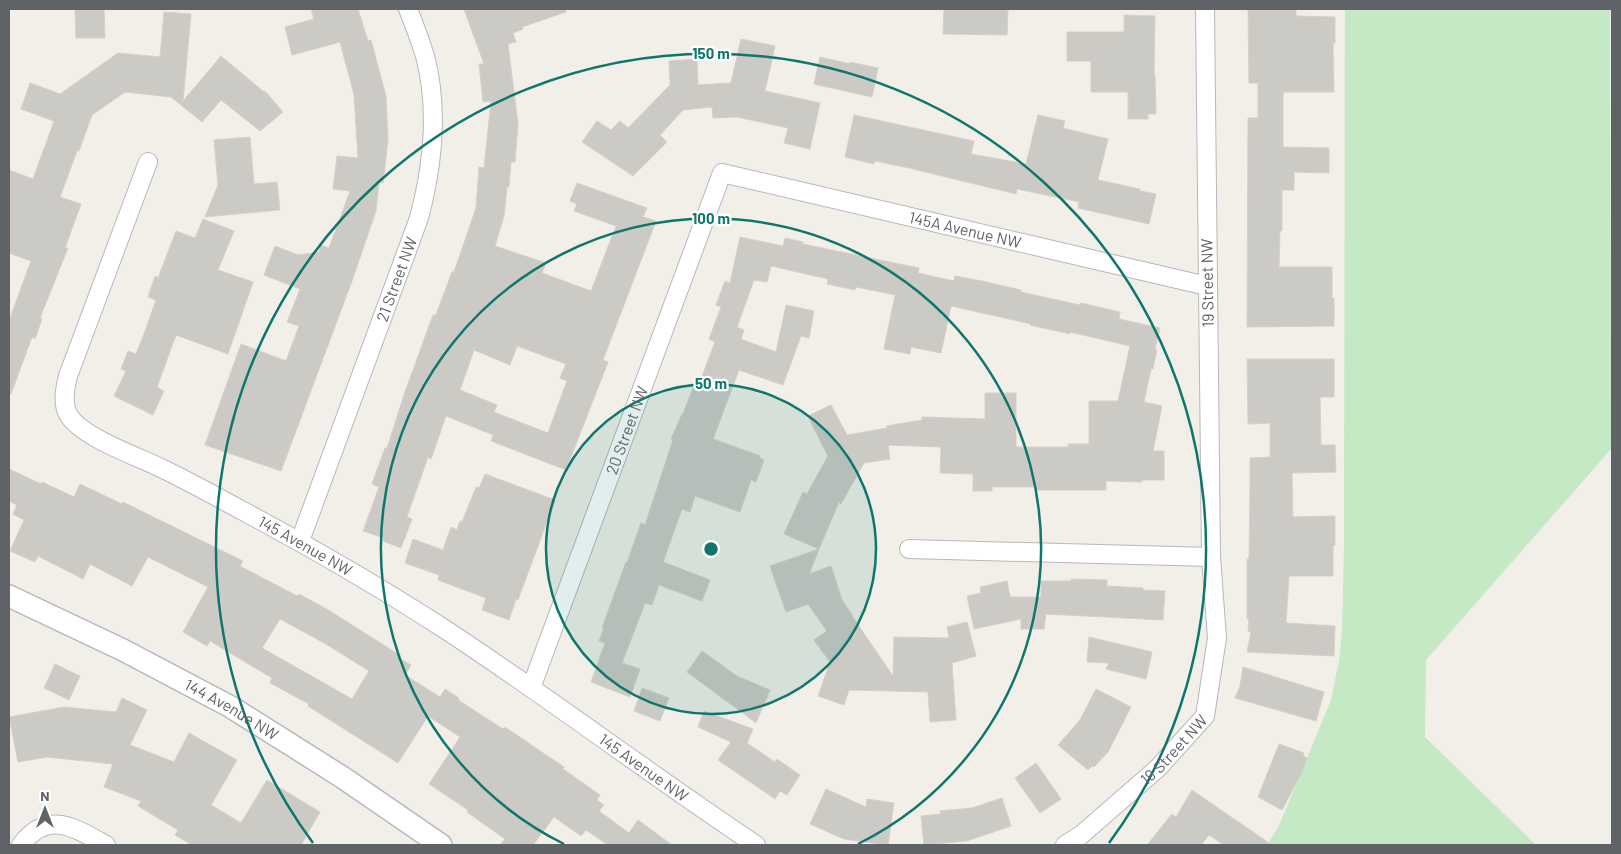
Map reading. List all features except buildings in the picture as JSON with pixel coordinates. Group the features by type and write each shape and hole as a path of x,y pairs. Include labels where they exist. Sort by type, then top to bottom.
{"street":[{"name":"21 Street NW","path":"300,541 420,218 425,194 430,169 433,112 425,57 408,9"},
{"name":"19 Street NW","path":"1065,845 1081,836 1158,768 1205,716 1217,638 1211,557 1205,9"},
{"name":"145 Avenue NW","path":"148,162 68,376 65,387 67,412 74,422 98,438 165,469 300,541 447,631 756,845"},
{"name":"145A Avenue NW","path":"722,173 1207,286"},
{"name":"20 Street NW","path":"531,688 722,173"},
{"path":"909,549 1211,557"},
{"name":"144 Avenue NW","path":"9,596 123,650 231,707 342,777 441,845"},
{"path":"21,845 32,833 52,825 62,824 76,828 106,845"}],"green space":[{"path":"1345,9 1610,9 1612,448 1426,660 1425,737 1536,845 1267,845 1279,826 1331,700 1339,661 1342,632 1344,545"}]}
